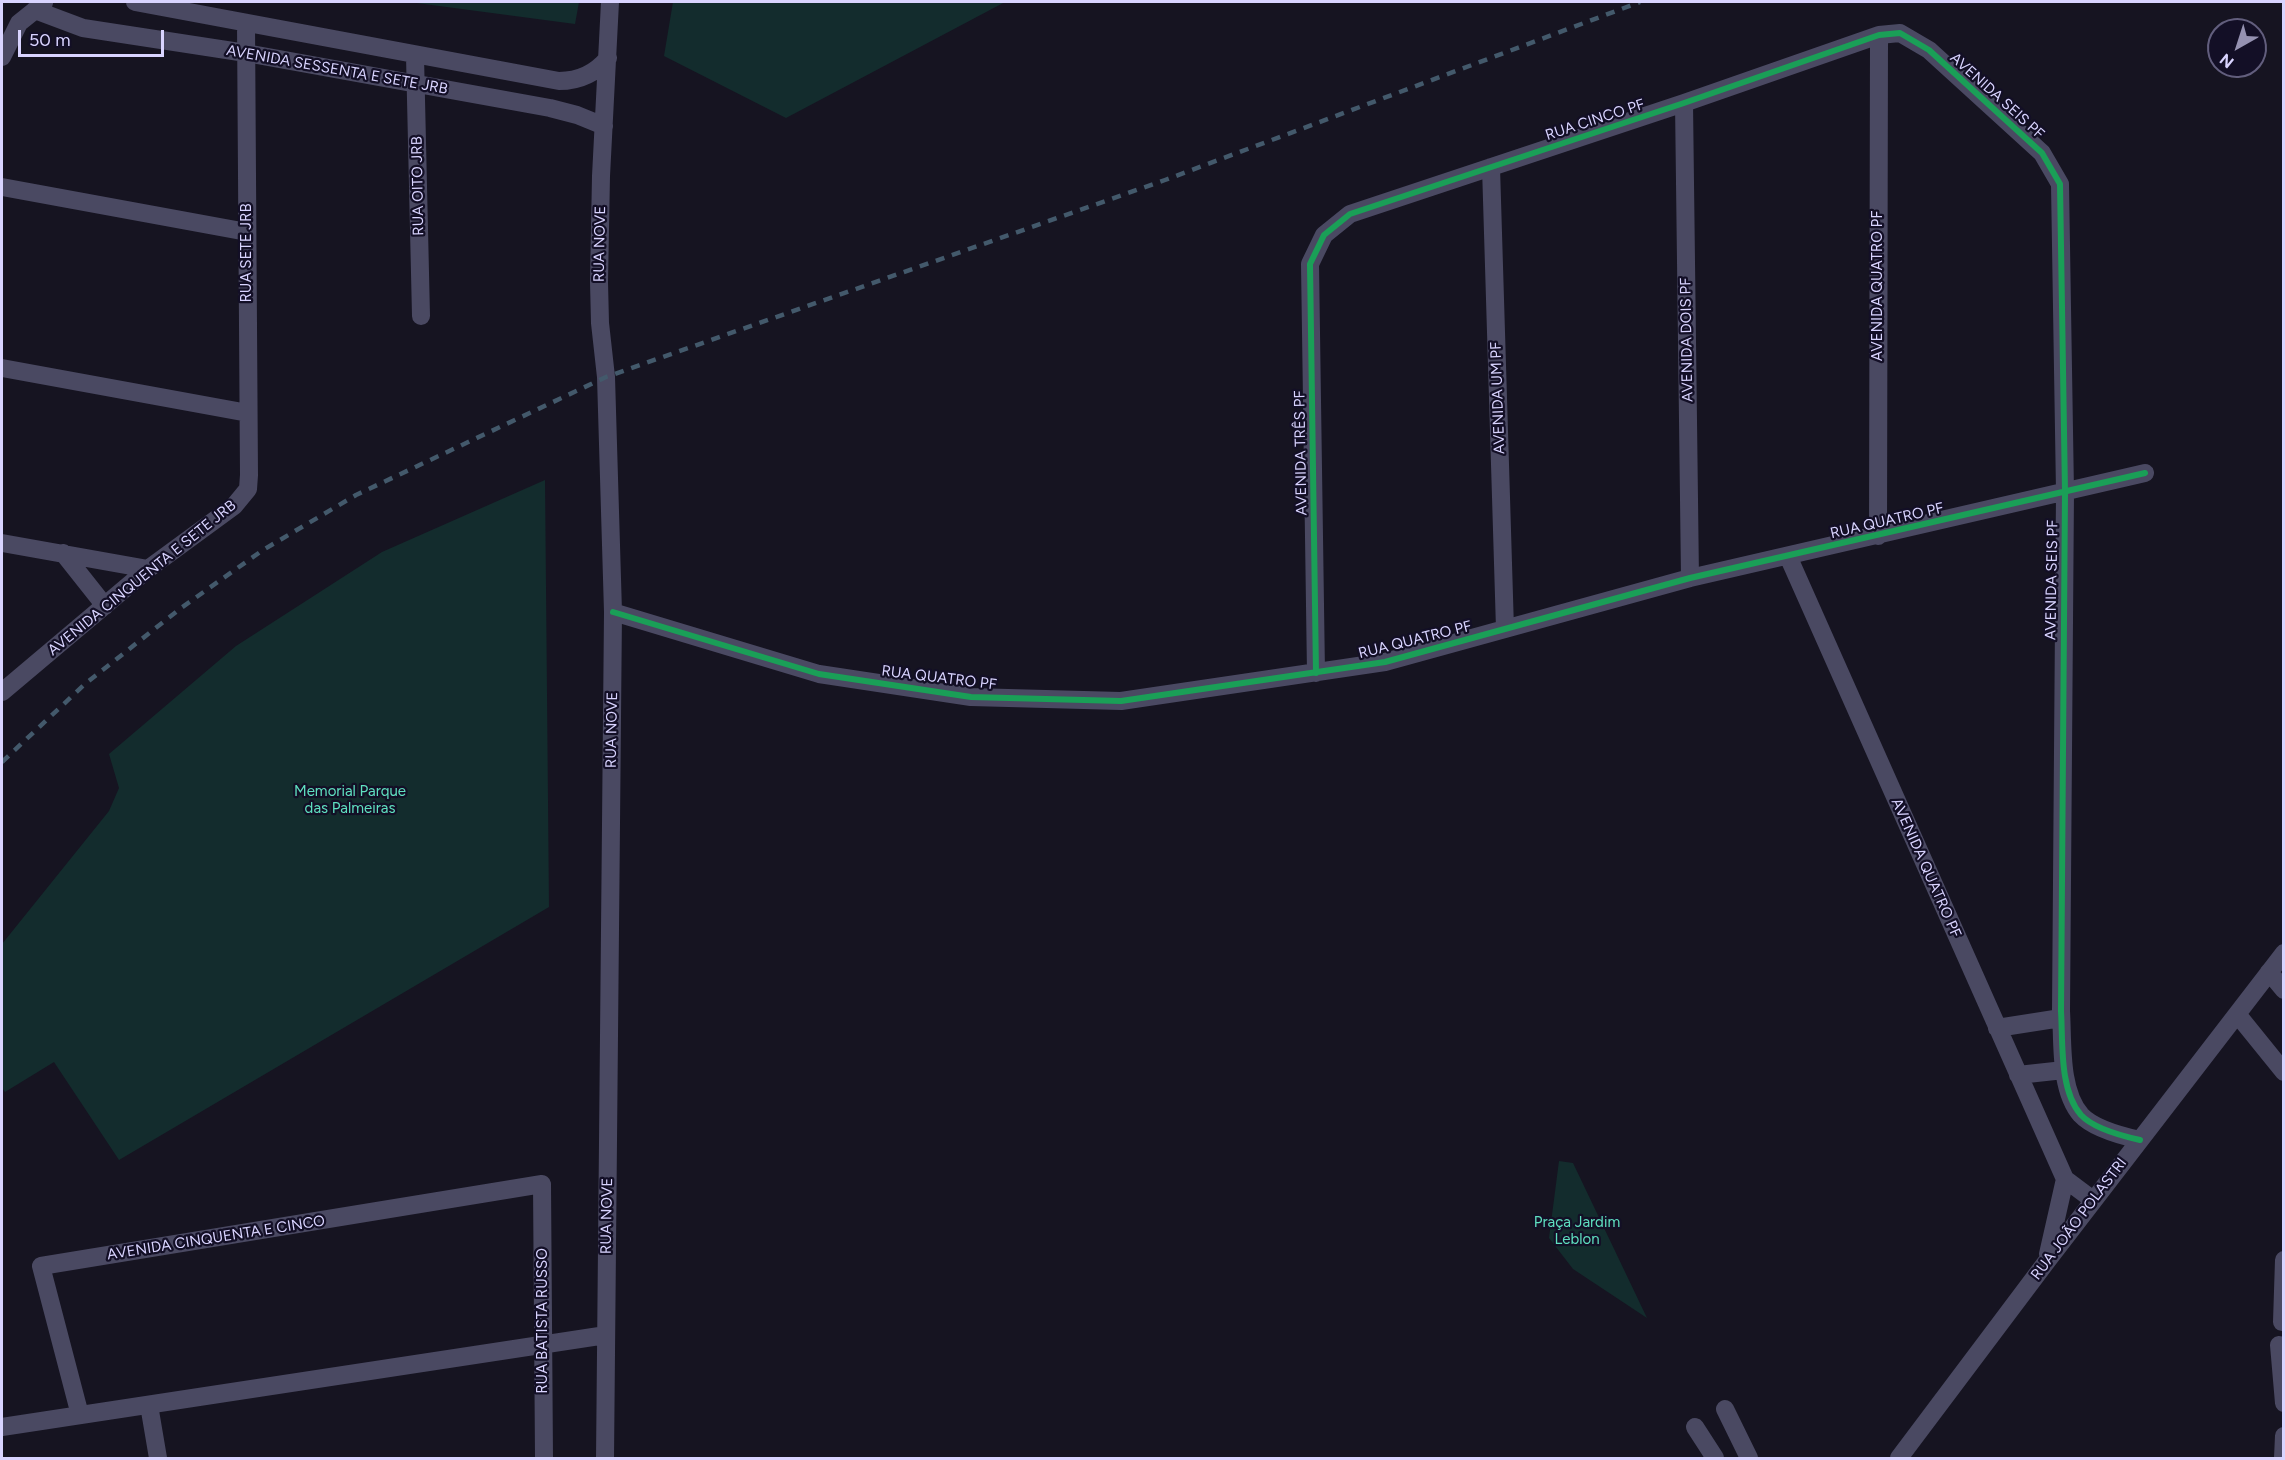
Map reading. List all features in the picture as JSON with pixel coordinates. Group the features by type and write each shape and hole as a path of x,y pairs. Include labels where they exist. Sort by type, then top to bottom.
{"street":[{"path":"135,2 559,81 586,76 608,58"},
{"name":"RUA NOVE","path":"605,1458 613,612 606,378 600,323 601,176 610,2"},
{"path":"2,57 19,23 40,6"},
{"name":"AVENIDA SESSENTA E SETE JRB","path":"40,6 83,28 246,52 550,108 577,115 604,126"},
{"name":"RUA SETE JRB","path":"246,24 249,483"},
{"name":"AVENIDA SEIS PF","path":"1879,35 1900,33 1929,50 2042,153 2060,184 2065,492 2061,1018 2064,1070 2070,1096 2081,1115 2111,1133 2140,1140"},
{"name":"RUA CINCO PF","path":"1324,235 1350,214 1684,103 1879,35"},
{"name":"AVENIDA QUATRO PF","path":"1878,536 1879,35"},
{"name":"RUA OITO JRB","path":"415,56 422,316"},
{"name":"AVENIDA DOIS PF","path":"1684,103 1690,578"},
{"name":"AVENIDA UM PF","path":"1491,167 1505,629"},
{"path":"2,187 247,232"},
{"name":"AVENIDA TRÊS PF","path":"1316,673 1310,264 1324,235"},
{"path":"2,368 248,413"},
{"name":"RUA QUATRO PF","path":"613,612 819,674 971,697 1121,701 1384,662 1690,578 2145,473"},
{"name":"AVENIDA CINQUENTA E SETE JRB","path":"2,692 148,569 234,506 244,495 249,483"},
{"path":"2,543 148,569"},
{"path":"63,553 105,606"},
{"name":"AVENIDA QUATRO PF","path":"1788,556 2065,1179 2093,1200"},
{"name":"RUA JOÃO POLASTRI","path":"1899,1458 2283,953"},
{"path":"2269,972 2283,990"},
{"path":"2237,1014 2283,1072"},
{"path":"1997,1028 2061,1018"},
{"path":"2018,1075 2064,1070"},
{"path":"2047,1261 2065,1179"},
{"name":"RUA BATISTA RUSSO","path":"542,1184 544,1458"},
{"name":"AVENIDA CINQUENTA E CINCO","path":"80,1415 41,1266 542,1184"},
{"path":"2283,1260 2283,1321 2278,1332 2283,1403"},
{"path":"2,1427 606,1335"},
{"path":"149,1405 158,1458"},
{"path":"1725,1409 1749,1458"},
{"path":"1695,1426 1715,1458"},
{"path":"2283,1436 2283,1458"}],"green space":[{"path":"409,2 579,2 575,24"},
{"path":"673,2 1005,2 786,118 664,56"},
{"name":"Memorial Parque das Palmeiras","path":"545,480 549,907 119,1160 54,1062 5,1092 2,1088 2,944 109,811 119,788 109,754 236,646 382,552"},
{"name":"Praça Jardim Leblon","path":"1559,1161 1573,1163 1647,1318 1573,1269 1549,1238"}],"railway":[{"path":"2,762 85,684 181,608 263,550 356,495 606,377 1165,180 1640,2"}],"cycle path":[{"path":"1316,673 1310,264 1324,235 1350,214 1684,103 1879,35 1900,33 1929,50 2042,153 2060,184 2065,492 2061,1011 2064,1065 2074,1105 2086,1120 2100,1128 2140,1140"},
{"path":"613,612 819,674 971,697 1121,701 1385,662 1690,578 2145,473"}]}
